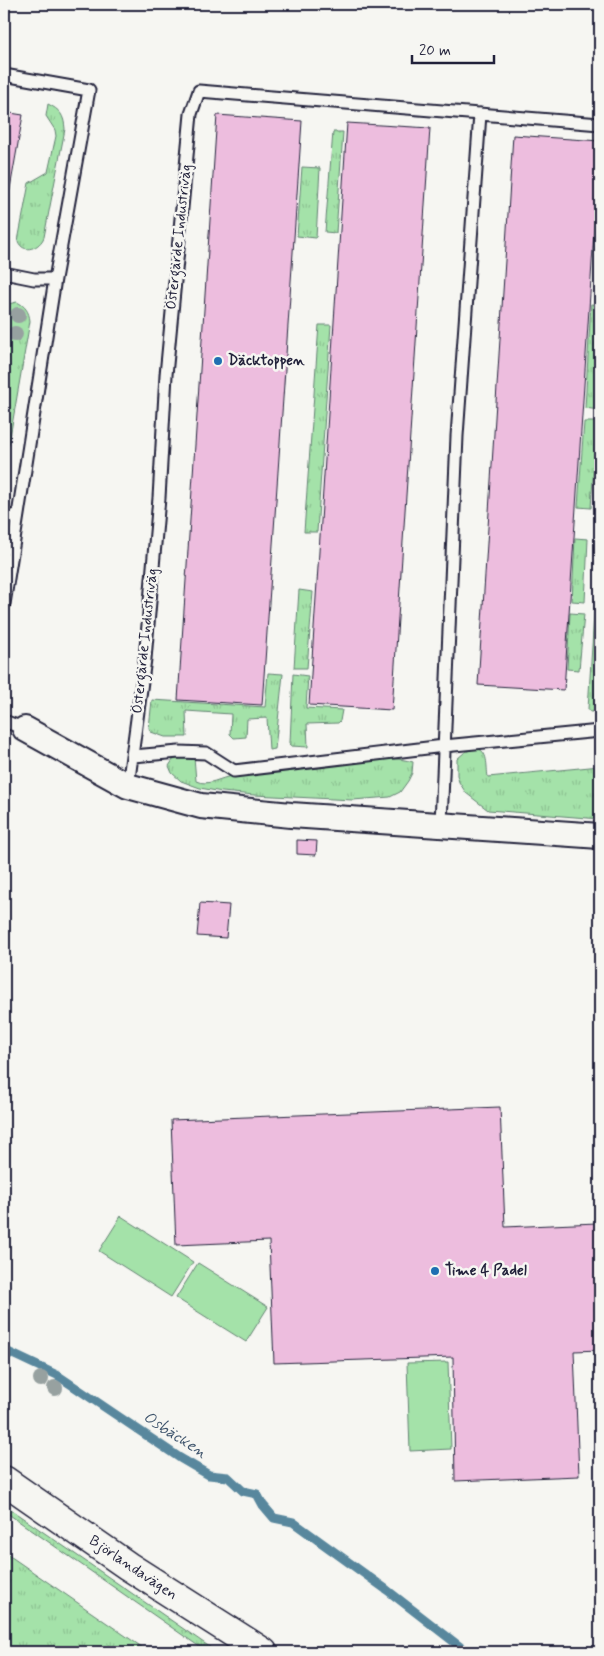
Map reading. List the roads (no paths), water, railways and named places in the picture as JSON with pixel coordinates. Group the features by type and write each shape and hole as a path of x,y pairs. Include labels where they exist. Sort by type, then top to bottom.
{"street":[{"path":"15,725 128,786 201,806 291,815 600,836"},
{"name":"Björlandavägen","path":"4,1480 128,1566 263,1652"}],"lane":[{"path":"4,74 89,90 55,279 4,604"},
{"name":"Östergärde Industriväg","path":"128,786 145,659 159,498 166,375 187,153 191,114 199,91 600,124"},
{"path":"441,824 457,436 480,114"},
{"path":"4,273 34,279 55,279"},
{"path":"4,514 16,518"},
{"path":"133,756 179,752 206,753 234,771 444,746 600,731"}],"waterway":[{"name":"Osbäcken","path":"4,1350 57,1375 180,1458 209,1475 228,1477 243,1491 257,1494 274,1518 293,1522 387,1590 467,1652"}],"place":[{"name":"Däcktoppen","path":"218,361"},
{"name":"Time 4 Padel","path":"435,1271"}]}
